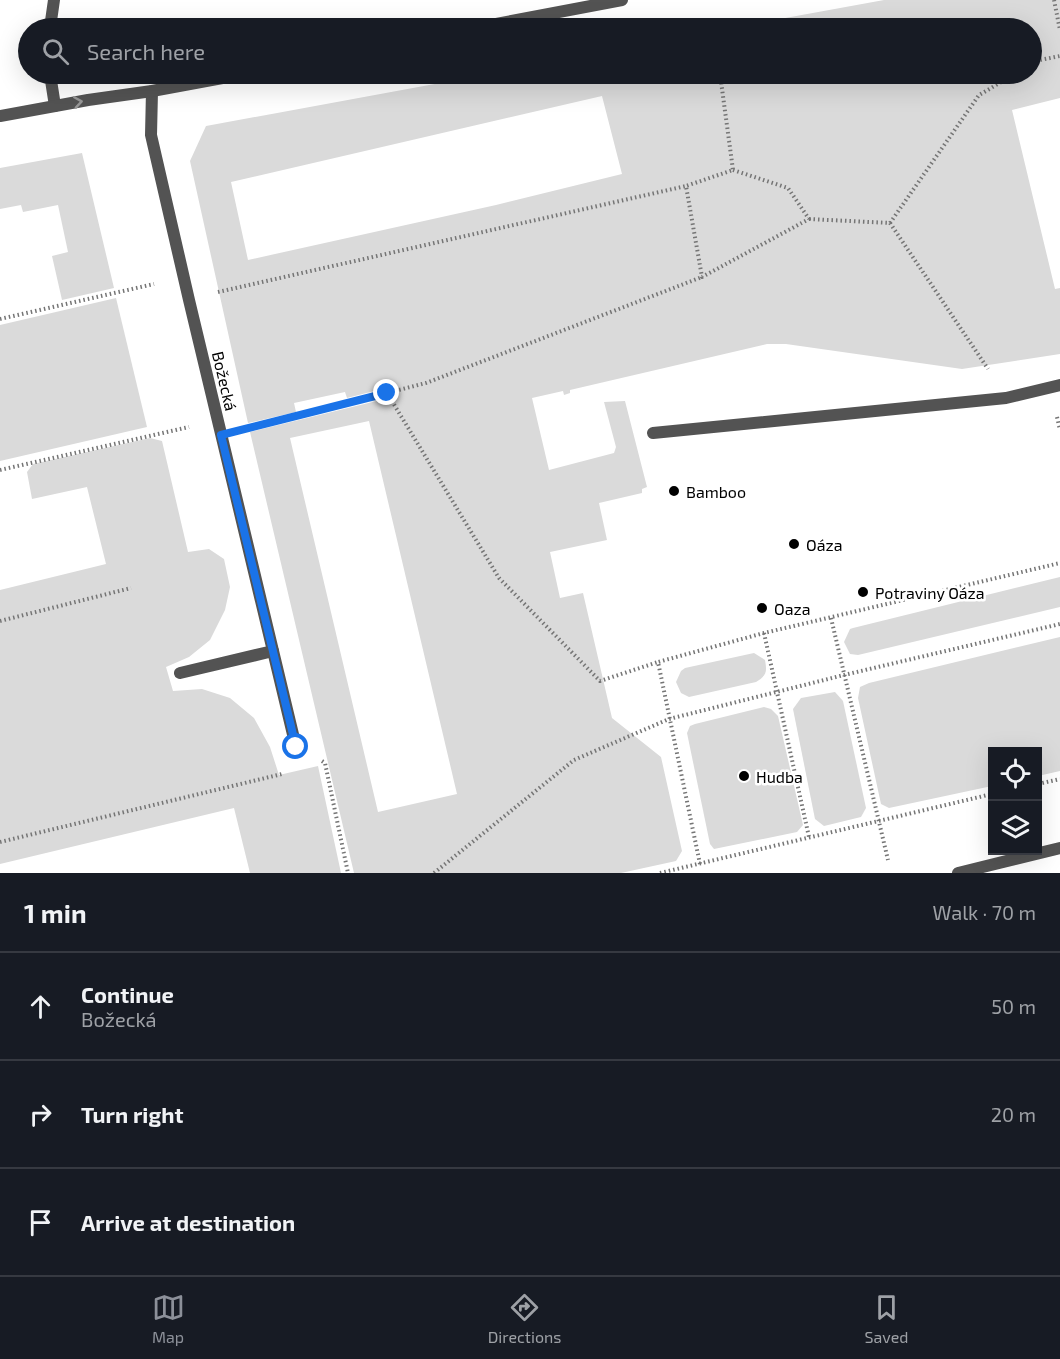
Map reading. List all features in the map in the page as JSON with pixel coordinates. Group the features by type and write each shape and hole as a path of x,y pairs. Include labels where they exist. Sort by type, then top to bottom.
{"street":[{"path":"51,18 54,0"},
{"path":"528,18 622,0"},
{"path":"52,84 55,106"},
{"path":"0,116 193,84"},
{"name":"Božecká","path":"152,92 151,135 183,278 296,747"},
{"path":"653,433 1006,398 1060,385"},
{"path":"180,673 273,651"},
{"path":"958,873 1060,848"}],"path":[{"path":"1054,0 1060,30"},
{"path":"1042,60 1060,56"},
{"path":"721,84 733,170"},
{"path":"890,223 979,95 998,84"},
{"path":"189,300 686,186 733,170 788,188 809,219"},
{"path":"686,186 702,277"},
{"path":"221,435 426,383 702,277 809,219 890,223"},
{"path":"890,223 1006,398"},
{"path":"0,319 183,278"},
{"path":"387,393 499,578 600,681 658,662 764,633 1060,563"},
{"path":"0,470 217,420"},
{"path":"0,621 131,588"},
{"path":"831,618 888,860"},
{"path":"434,873 574,760 669,719 1060,624"},
{"path":"764,633 809,837"},
{"path":"658,662 700,864"},
{"path":"296,747 325,763 348,873"},
{"path":"314,766 325,763"},
{"path":"0,842 292,772"},
{"path":"1042,783 1060,779"},
{"path":"660,873 988,795"}],"shaded area":[{"path":"884,0 1060,0 1060,98 1012,110 1055,289 1060,288 1060,354 962,369 786,344 767,344 570,390 570,393 564,395 563,391 532,398 549,470 614,453 616,447 604,402 625,401 647,487 642,489 642,493 599,503 607,540 550,552 560,598 583,593 612,718 661,757 682,851 676,861 621,873 354,873 250,432 397,396 393,382 382,389 347,398 345,392 294,403 296,412 248,423 190,161 206,126 435,84 1042,84 1042,18 786,18","holes":["602,96 622,174 496,205 248,260 231,182","369,421 457,794 378,812 290,438"]},
{"path":"82,153 114,288 62,300 52,256 68,252 58,205 23,212 21,205 0,209 0,168"},
{"path":"116,298 147,427 0,461 0,325"},
{"path":"150,438 162,441 188,552 209,549 224,559 230,587 225,610 210,640 189,657 166,667 173,691 202,689 230,698 254,718 270,747 279,775 318,766 341,873 250,873 234,808 0,864 0,590 106,564 87,487 32,499 27,472 33,464"},
{"path":"1060,577 1060,607 858,655 850,654 844,642 850,629 853,628"},
{"path":"1060,637 1060,771 1042,775 1042,747 988,747 988,787 889,808 881,804 858,698 860,687"},
{"path":"754,653 765,660 766,668 764,675 756,682 689,697 681,693 676,682 685,668"},
{"path":"835,692 843,701 866,808 861,817 824,826 815,819 793,709 801,698"},
{"path":"764,707 771,709 778,716 803,825 797,832 714,849 710,844 687,733 690,726 695,724"}],"place":[{"name":"Bamboo","path":"674,491"},
{"name":"Oáza","path":"794,544"},
{"name":"Potraviny Oáza","path":"863,592"},
{"name":"Oaza","path":"762,608"},
{"name":"Hudba","path":"744,776"}],"route":[{"path":"296,747 221,435 387,393"}]}
